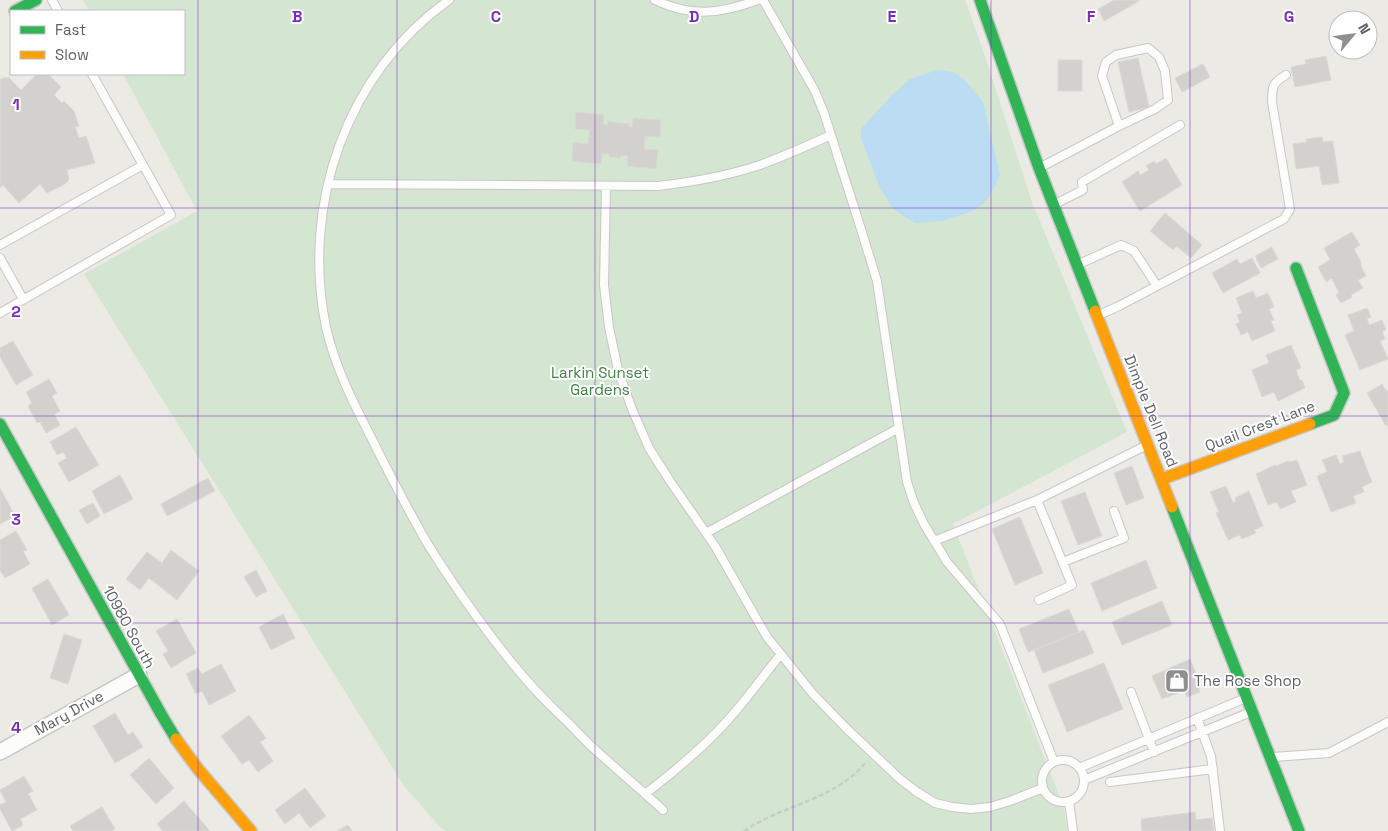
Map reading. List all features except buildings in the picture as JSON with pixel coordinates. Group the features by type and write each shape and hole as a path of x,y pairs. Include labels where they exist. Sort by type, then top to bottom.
{"street":[{"path":"18,10 36,0"},
{"name":"Dimple Dell Road","path":"980,0 1039,168 1149,444 1299,831"},
{"name":"Quail Crest Lane","path":"1162,479 1334,415 1344,392 1296,268"},
{"name":"10980 South","path":"0,424 160,714 198,769 251,831"},
{"name":"Mary Drive","path":"0,752 139,675"}],"lane":[{"path":"449,0 416,27 373,78 360,99 344,133 334,160 320,223 320,279 327,329 342,378 392,479 432,552 473,612 530,684 589,744 663,810"},
{"path":"656,0 685,11 700,12 715,12 738,8 758,0"},
{"path":"763,0 815,91 824,113 877,281 907,482 914,503 947,562 1000,624 1054,762"},
{"path":"1039,168 1155,109 1168,100 1165,71 1158,57 1148,48 1116,55 1106,62 1102,76 1119,126"},
{"path":"0,312 171,216 93,75"},
{"path":"1097,316 1284,218 1290,209 1272,102 1272,87 1286,75"},
{"path":"1054,205 1083,190 1082,182 1180,125"},
{"path":"328,184 658,186 706,179 759,165 831,135"},
{"path":"0,245 143,165"},
{"path":"606,187 604,285 609,327 618,370 649,448 675,490 715,546 767,637 813,694 846,729 900,779 916,792 935,803 971,809 990,807 1043,788"},
{"path":"1077,265 1121,245 1134,251 1157,286"},
{"path":"0,258 23,300"},
{"path":"706,534 899,428"},
{"path":"934,541 1037,500 1149,444"},
{"path":"1037,500 1072,585 1039,600"},
{"path":"1063,562 1124,538 1114,512"},
{"path":"645,794 670,776 700,750 730,718 781,654"},
{"path":"1131,692 1154,752"},
{"path":"1079,768 1248,697"},
{"path":"1084,780 1254,712"},
{"path":"1197,718 1211,756 1220,831"},
{"path":"1271,758 1329,753 1388,722"},
{"path":"1103,757 1108,771"},
{"path":"1061,760 1074,763 1079,768 1084,780 1080,794 1075,798 1069,801 1055,801 1046,793 1043,788 1042,778 1048,766 1061,760"},
{"path":"1110,782 1213,769"},
{"path":"1069,801 1073,831"}],"path":[{"path":"744,831 768,818 830,791 850,778 873,754"}],"green space":[{"name":"Larkin Sunset Gardens","path":"83,0 965,0 1032,202 1127,432 953,524 1064,808 1067,831 446,831 441,828 404,786 84,274 197,211 124,75 185,75 185,10 88,10"}],"water":[{"path":"937,70 953,72 964,79 983,102 1000,175 985,202 973,211 942,221 915,223 893,209 879,186 861,138 861,129 892,95 910,79"}],"traffic: fast":[{"path":"17,10 36,0"},
{"path":"980,0 1039,168 1095,311"},
{"path":"1296,268 1344,393 1334,415 1310,424"},
{"path":"0,424 176,739"},
{"path":"1172,507 1299,831"}],"traffic: slow":[{"path":"1095,311 1172,507"},
{"path":"1162,479 1310,424"},
{"path":"176,739 198,769 251,831"}],"place":[{"name":"The Rose Shop","path":"1177,681"}]}
